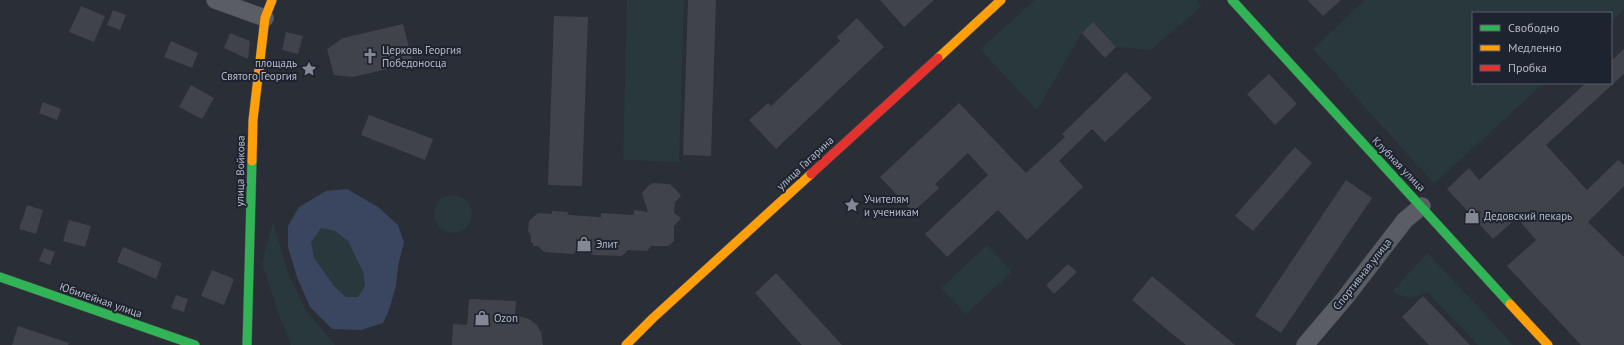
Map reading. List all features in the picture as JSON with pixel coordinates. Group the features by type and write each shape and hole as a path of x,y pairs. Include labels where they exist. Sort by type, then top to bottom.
{"street":[{"path":"215,0 265,18"},
{"name":"улица Войкова","path":"247,345 253,120 265,18 272,0"},
{"name":"улица Гагарина","path":"626,345 1001,0"},
{"name":"Клубная улица","path":"1232,0 1363,145 1422,206 1548,345"},
{"name":"Спортивная улица","path":"1305,345 1345,298 1405,220 1422,206"},
{"name":"Юбилейная улица","path":"0,277 195,345"}],"shaded area":[{"path":"627,0 684,0 679,162 623,160"},
{"path":"1035,0 1197,0 1202,6 1151,50 1116,47 1093,23 1082,33 1037,110 980,49"},
{"path":"1365,0 1624,0 1624,10 1612,21 1612,12 1472,12 1472,84 1543,84 1434,184 1313,49"},
{"path":"449,195 457,195 467,200 471,207 471,221 467,228 457,233 449,233 439,228 437,225 434,218 434,210 439,200 442,198"},
{"path":"273,222 289,275 305,309 335,345 291,345 279,315 262,263"},
{"path":"321,228 335,231 348,241 363,272 365,286 358,297 346,297 335,287 314,258 311,242"},
{"path":"987,245 1012,272 966,314 941,288"},
{"path":"1427,253 1513,345 1478,345 1427,292 1409,298 1392,292"}],"water":[{"path":"347,189 378,207 398,225 404,242 398,266 396,286 389,310 383,323 361,330 332,329 310,307 297,277 288,247 288,226 299,207 326,191","holes":["321,228 335,231 348,241 363,272 365,286 358,297 346,297 335,287 314,258 311,242"]}],"building":[{"path":"688,0 716,0 711,156 683,155"},
{"path":"880,0 934,0 904,27"},
{"path":"1307,0 1341,0 1323,16"},
{"path":"81,6 105,16 94,42 69,32"},
{"path":"113,10 126,15 120,30 107,25"},
{"path":"554,16 588,17 582,186 548,185"},
{"path":"857,18 884,47 776,149 749,120 768,103 771,106 840,41 837,37"},
{"path":"1093,22 1116,47 1105,58 1082,33"},
{"name":"Церковь Георгия Победоносца","path":"403,24 413,63 353,77 334,75 327,49 343,38"},
{"path":"286,32 303,36 298,54 282,50"},
{"path":"230,33 250,41 248,59 224,48"},
{"path":"171,41 198,53 192,68 164,57"},
{"path":"1624,49 1624,74 1546,145 1587,190 1618,160 1624,165 1624,186 1588,222 1624,257 1624,345 1581,345 1507,266 1536,240 1517,218 1493,239 1447,189 1469,168 1479,180 1585,84 1612,84 1612,60"},
{"path":"1126,72 1152,98 1105,142 1092,129 1059,161 1083,187 1027,240 998,210 947,257 925,234 988,175 968,153 935,184 939,188 913,212 880,177 959,103 1026,173 1065,137 1062,134"},
{"path":"1269,74 1297,104 1275,125 1247,94"},
{"path":"191,85 214,98 202,119 179,107"},
{"path":"43,102 61,109 57,120 39,113"},
{"path":"369,115 433,139 425,160 361,135"},
{"path":"1295,147 1312,163 1253,231 1235,216"},
{"path":"1346,180 1372,198 1281,333 1255,316"},
{"path":"653,183 670,184 681,195 675,203 674,213 681,218 674,226 674,241 668,246 651,246 647,251 628,250 622,256 593,255 584,244 573,254 544,252 538,246 533,246 533,243 531,243 531,236 528,231 529,221 538,213 552,214 552,211 568,212 568,215 601,217 601,213 634,215 634,210 648,212 642,193"},
{"path":"27,205 43,210 36,234 19,229"},
{"path":"69,220 91,226 85,247 63,241"},
{"path":"123,247 162,263 156,279 117,262"},
{"path":"44,248 55,252 50,265 39,261"},
{"path":"1068,264 1077,272 1054,294 1046,285"},
{"path":"212,270 234,279 224,305 201,296"},
{"path":"776,273 842,345 802,345 797,340 755,293"},
{"path":"1152,276 1235,345 1186,345 1171,333 1132,300"},
{"path":"176,295 188,299 184,312 171,308"},
{"path":"1423,296 1470,345 1429,345 1402,317"},
{"path":"469,299 516,301 515,315 529,319 536,324 541,332 543,345 452,345 453,324 467,325"},
{"path":"18,326 69,343 68,345 12,345"}],"traffic: fast":[{"path":"1232,0 1510,304"},
{"path":"247,345 252,161"},
{"path":"0,277 195,345"}],"traffic: slow":[{"path":"252,161 253,120 265,18 272,0"},
{"path":"938,58 1001,0"},
{"path":"626,345 653,318 811,174"},
{"path":"1510,304 1548,345"}],"traffic: jam":[{"path":"811,174 938,58"}],"place":[{"name":"Церковь Георгия Победоносца","path":"370,56"},
{"name":"площадь Святого Георгия","path":"309,69"},
{"name":"Учителям и ученикам","path":"852,205"},
{"name":"Дедовский пекарь","path":"1472,216"},
{"name":"Элит","path":"584,244"},
{"name":"Ozon","path":"482,318"}]}
